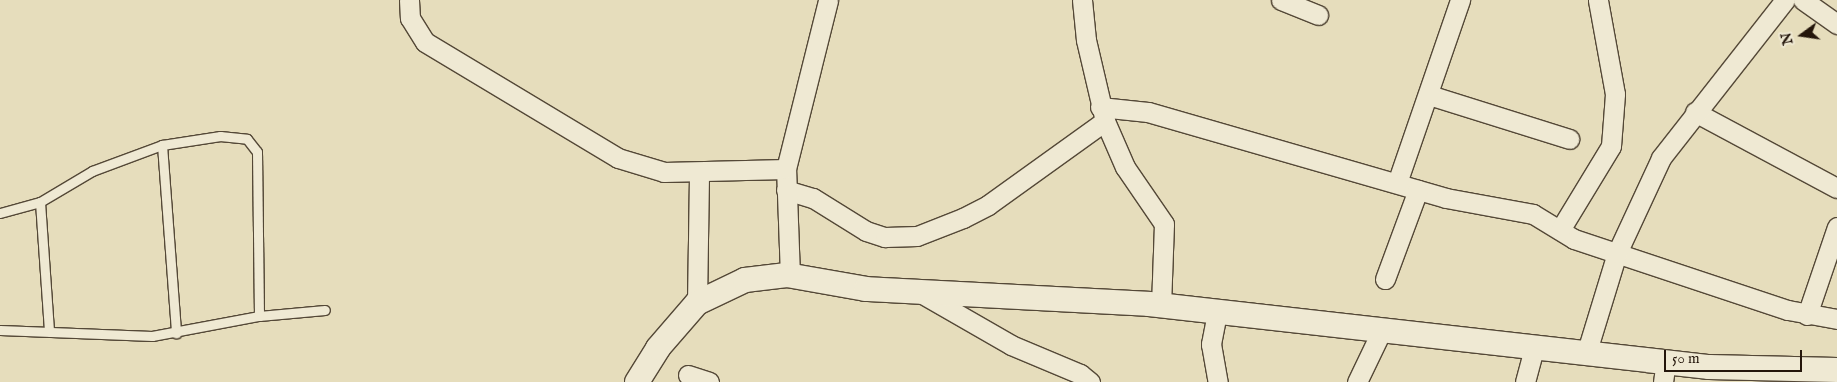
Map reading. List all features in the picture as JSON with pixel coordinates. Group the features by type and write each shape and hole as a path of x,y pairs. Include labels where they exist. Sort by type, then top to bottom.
{"street":[{"path":"409,0 410,18 425,42 543,116 618,158 664,172 786,169"},
{"path":"790,276 786,169 828,0"},
{"path":"1082,0 1102,114 1125,167 1164,224 1161,305"},
{"path":"1281,0 1318,14"},
{"path":"1397,183 1429,95 1460,0"},
{"path":"1560,230 1611,146 1615,94 1598,0"},
{"path":"1587,351 1617,253 1661,158 1695,112 1785,0"},
{"path":"1803,0 1837,24"},
{"path":"1429,95 1569,139"},
{"path":"786,190 813,198 866,232 885,237 917,236 988,205 1102,114 1148,112 1418,190 1532,214 1574,238 1617,253 1807,315 1837,319"},
{"path":"1695,112 1837,188"},
{"path":"697,303 699,172"},
{"path":"1385,279 1418,190"},
{"path":"1807,315 1837,227"},
{"path":"636,382 658,348 697,303 745,280 767,275 790,276 866,289 1161,305 1218,313 1535,345 1587,351 1665,372 1718,374 1837,370"},
{"path":"918,292 1011,345 1080,374 1090,382"},
{"path":"1218,313 1211,344 1218,382"},
{"path":"1357,382 1382,330"},
{"path":"1525,382 1535,345"},
{"path":"688,375 709,382"}],"lane":[{"path":"0,213 40,202 92,171 162,145 220,136 247,139 253,144 257,152 258,316"},
{"path":"162,145 176,332"},
{"path":"40,202 50,332"},
{"path":"0,330 134,336 176,332 258,316 325,310"}]}
